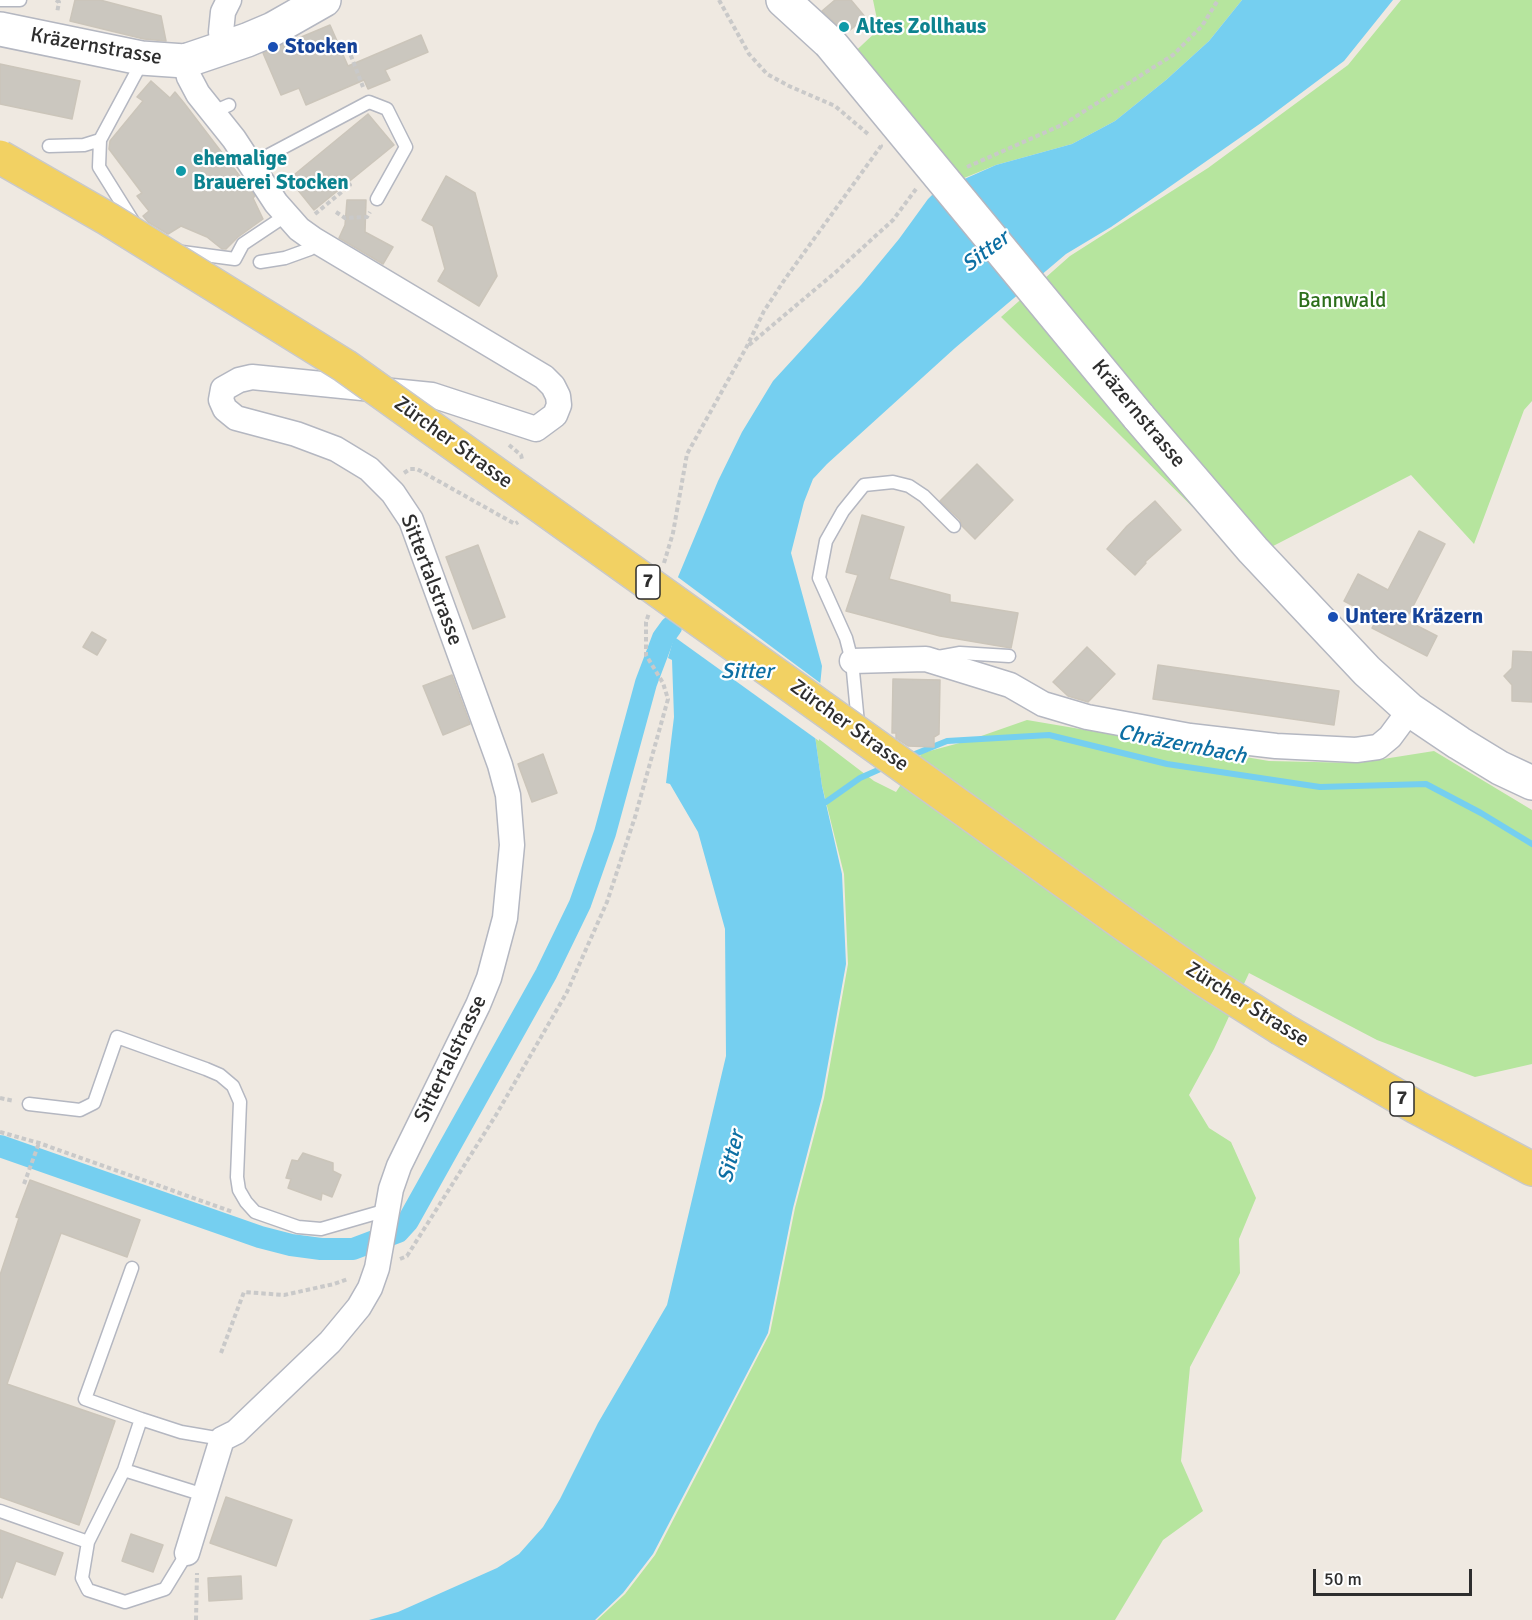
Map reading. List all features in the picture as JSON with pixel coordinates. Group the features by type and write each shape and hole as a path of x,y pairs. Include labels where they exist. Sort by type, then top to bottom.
{"main road":[{"name":"Zürcher Strasse","path":"0,157 108,219 345,366 1200,977 1282,1029 1416,1107 1529,1168"}],"street":[{"path":"226,47 221,32 223,12 229,0"},
{"name":"Kräzernstrasse","path":"0,29 141,58 184,61 273,29 324,0"},
{"name":"Kräzernstrasse","path":"798,4 1138,416 1253,550 1317,620 1367,671 1410,710 1500,768 1532,783"},
{"name":"Sittertalstrasse","path":"184,61 198,94 221,108 252,164 285,216 299,229 544,377 553,386 559,405 555,415 536,429 432,395 252,378 238,380 223,389 221,400 225,409 236,418 296,434 336,449 369,469 393,493 411,520 500,765 512,822 512,854 505,918 498,949 478,1005 399,1166 391,1189 385,1217 385,1262 346,1326 236,1432 222,1439"},
{"path":"852,661 926,659 1010,685 1043,704 1087,717 1190,736 1276,746 1356,750 1378,747 1390,736 1410,710"},
{"path":"187,1553 222,1439"}],"lane":[{"path":"0,0 20,0"},
{"path":"141,58 132,81 100,140 99,167 132,222 178,252 235,259 243,244 285,216"},
{"path":"252,164 369,102 387,109 406,147 377,198"},
{"path":"49,146 84,145 100,140"},
{"path":"260,262 285,258 310,249 317,241"},
{"path":"874,757 858,723 852,661 846,638 819,578 826,541 843,511 864,485 893,482 909,486 924,496 954,526"},
{"path":"926,659 960,653 1009,656"},
{"path":"29,1104 80,1110 94,1103 117,1037 220,1075 233,1086 240,1101 237,1177 239,1190 255,1212 298,1227 321,1228 385,1217"},
{"path":"132,1268 86,1399 181,1432 222,1439"},
{"path":"141,1419 124,1470 88,1542 81,1578 88,1590 125,1602 165,1589 187,1553"},
{"path":"124,1470 204,1495"},
{"path":"0,1511 88,1542"}],"path":[{"path":"663,566 674,533 687,454 765,311 785,279 881,146 835,106 767,74 749,54 719,0"},
{"path":"958,170 1064,124 1173,55 1202,26 1218,0"},
{"path":"348,48 369,102"},
{"path":"316,212 350,185 348,183"},
{"path":"746,348 893,220 917,187"},
{"path":"336,212 345,218 367,217"},
{"path":"221,1353 244,1292 284,1295 334,1284 385,1262 407,1256 490,1125 567,992 608,902 668,699 663,683 646,655 646,622 650,611"},
{"path":"0,1132 39,1143 231,1212 250,1216 255,1212"},
{"path":"24,1184 39,1143"},
{"path":"196,1620 197,1587"}],"green space":[{"path":"873,0 1242,0 1209,41 1166,80 1115,121 1072,144 996,165 947,185 845,61 879,29"},
{"name":"Bannwald","path":"1401,0 1532,0 1532,401 1524,410 1474,544 1411,475 1246,560 1001,317 1070,256 1208,168 1348,65"},
{"path":"1027,720 1269,761 1358,763 1434,751 1532,810 1532,1064 1475,1077 1377,1040 1249,973 1214,1049 1189,1095 1209,1128 1231,1142 1256,1198 1239,1239 1240,1273 1190,1367 1181,1461 1203,1511 1163,1540 1115,1620 597,1620 625,1594 655,1555 770,1333 795,1208 824,1098 848,964 844,874 822,786 815,736 874,781 896,792 922,753 967,741"}],"water":[{"name":"Sitter","path":"1242,0 1393,0 1344,61 1165,190 1066,254 955,348 827,464 813,479 804,502 791,553 822,666 815,736 822,786 842,874 846,964 822,1097 793,1208 768,1333 653,1554 623,1593 595,1620 369,1620 398,1612 497,1568 519,1554 543,1527 560,1499 598,1423 667,1305 726,1056 725,929 698,832 670,784 666,783 674,717 672,660 668,658 673,641 668,601 718,481 742,432 773,381 861,285 935,192 996,165 1072,144 1115,121 1166,80 1209,41"}],"pier":[{"path":"675,575 823,685 819,741 669,633 665,600"}],"building":[{"path":"75,0 100,0 161,16 166,41 144,39 70,21"},
{"name":"Altes Zollhaus","path":"835,0 851,0 866,18 846,33 822,11"},
{"path":"330,25 348,66 421,35 428,52 385,70 390,80 368,89 364,80 306,105 299,88 281,95 263,53"},
{"path":"0,64 80,81 72,119 0,104"},
{"name":"ehemalige Brauerei Stocken","path":"151,81 170,98 175,92 255,196 253,198 263,219 226,249 222,249 207,237 181,226 168,234 148,222 143,216 149,211 137,196 142,193 109,149 110,141 143,101 137,97"},
{"path":"368,114 394,145 314,210 289,179"},
{"path":"446,176 475,193 497,276 479,306 438,281 445,269 433,226 422,220"},
{"path":"347,200 366,200 365,232 393,247 383,264 339,238 345,225"},
{"path":"977,464 1013,500 975,539 962,526 960,520 940,501"},
{"path":"1155,501 1181,530 1145,562 1135,575 1107,549 1127,526"},
{"path":"862,515 904,527 889,579 950,595 950,602 1018,613 1011,648 940,636 846,611 858,575 846,572"},
{"path":"1419,531 1445,544 1406,620 1437,636 1427,656 1372,628 1377,618 1344,601 1358,574 1388,590"},
{"path":"478,545 505,617 473,629 446,557"},
{"path":"92,632 106,640 97,655 83,647"},
{"path":"1087,647 1115,674 1088,702 1068,696 1053,682"},
{"path":"1513,651 1532,652 1532,702 1512,701 1512,685 1504,676 1512,668"},
{"path":"1158,665 1339,691 1334,725 1153,699"},
{"path":"452,675 470,724 443,735 423,686"},
{"path":"893,679 940,680 939,734 934,737 934,747 908,746 896,738 896,733 892,733"},
{"path":"543,754 557,793 532,802 518,764"},
{"path":"303,1153 333,1163 333,1171 341,1175 332,1197 322,1193 321,1200 288,1188 291,1179 286,1178 292,1160 298,1161"},
{"path":"30,1180 140,1220 127,1257 61,1233 7,1384 115,1421 79,1525 0,1497 0,1275 19,1218 16,1217"},
{"path":"226,1497 292,1520 276,1566 210,1543"},
{"path":"0,1530 63,1553 55,1575 16,1561 2,1598 0,1597"},
{"path":"131,1534 163,1545 153,1572 122,1561"},
{"path":"241,1576 242,1599 209,1601 208,1578"}],"waterway":[{"path":"0,1146 260,1237 291,1245 321,1249 353,1249 398,1232 408,1221 546,974 580,904 605,833 646,683 663,638 671,627"},
{"name":"Chräzernbach","path":"910,756 947,741 1049,735 1167,764 1320,787 1426,784 1481,813 1532,844"},
{"name":"Chräzernbach","path":"826,802 860,778 887,766"}],"place":[{"name":"Altes Zollhaus","path":"844,27"},
{"name":"Stocken","path":"273,47"},
{"name":"ehemalige Brauerei Stocken","path":"181,171"},
{"name":"Untere Kräzern","path":"1333,617"}]}
